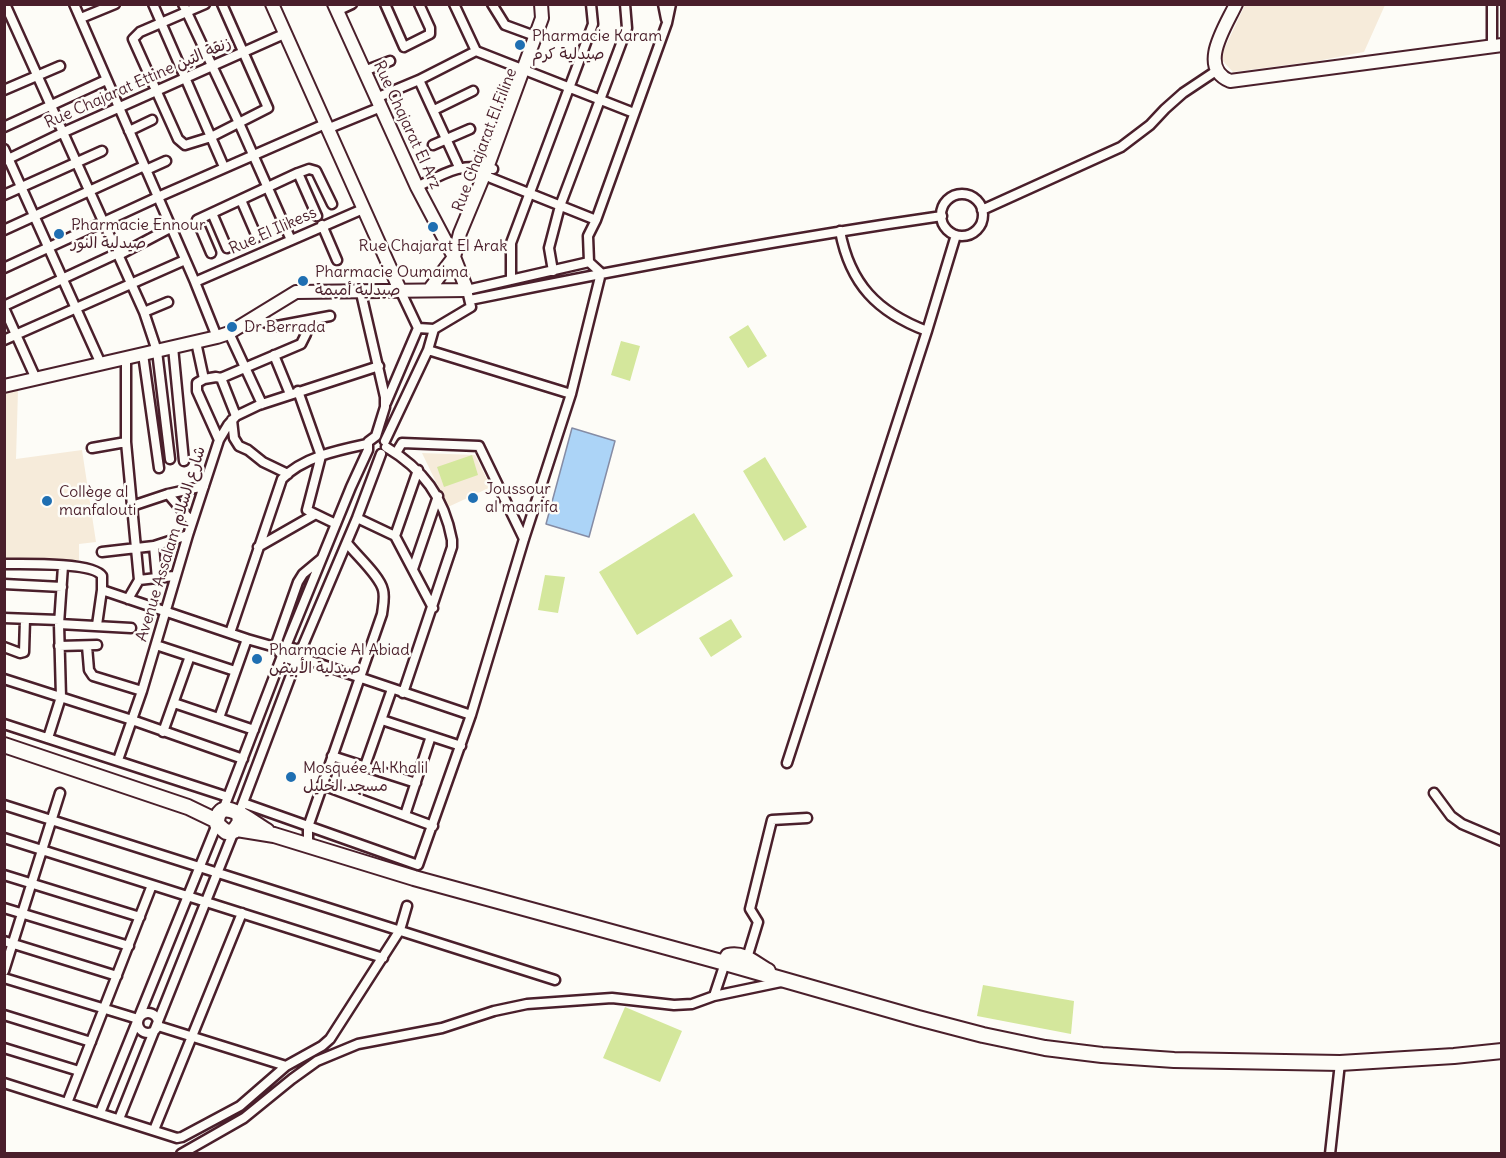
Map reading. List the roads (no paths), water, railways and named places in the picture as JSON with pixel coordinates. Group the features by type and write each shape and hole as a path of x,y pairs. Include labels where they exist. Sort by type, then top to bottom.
{"main road":[{"path":"4,746 188,807 221,813 232,809 238,818 274,835 308,845 416,872 785,981 983,1035 1045,1048 1102,1055 1174,1059 1340,1063 1454,1056 1501,1050"},
{"path":"221,813 226,832 238,818"},
{"path":"724,963 726,957 732,955 747,958 785,981"}],"street":[{"path":"74,4 195,282 223,335 246,368 262,404"},
{"path":"81,18 115,4"},
{"path":"153,4 224,167"},
{"path":"205,4 185,8 161,24 140,32 133,39 182,144 188,145 211,137 268,108 222,4"},
{"path":"272,4 418,328 384,411"},
{"path":"335,8 351,4"},
{"path":"385,4 404,46 430,34 430,28 419,4"},
{"path":"454,4 476,51 634,113"},
{"path":"492,4 505,26 535,36"},
{"name":"Rue Chajarat El Filine","path":"526,71 542,18 542,4"},
{"name":"Rue Chajarat El Filine","path":"429,290 463,241 526,71 547,25 549,4"},
{"path":"511,280 511,243 593,24 591,4"},
{"path":"553,271 549,248 561,206 627,28 625,4"},
{"path":"663,4 667,23"},
{"path":"601,273 589,262 588,236 596,220 667,23 671,4"},
{"path":"1236,4 1214,54 1216,71 1224,79 1236,81 1497,45 1492,4"},
{"path":"185,8 291,240"},
{"name":"Rue Chajarat El Arz","path":"335,8 417,187 455,253"},
{"path":"6,10 38,75 144,312 157,351 170,459"},
{"name":"Rue Chajarat Ettine زنقة التين","path":"7,160 64,132 284,34"},
{"path":"4,268 224,167 379,102 476,51"},
{"path":"364,71 390,61"},
{"path":"4,90 60,66"},
{"path":"982,210 1121,147 1150,125 1183,93 1216,71"},
{"path":"4,127 106,80"},
{"path":"419,80 459,167"},
{"path":"434,110 473,91"},
{"path":"129,131 152,120"},
{"path":"433,145 470,129"},
{"path":"4,149 101,364"},
{"path":"4,195 102,151"},
{"path":"4,230 89,191 166,161"},
{"path":"417,187 468,165 490,172 528,193 596,220"},
{"path":"211,253 196,220 298,173 309,169 316,171 332,204"},
{"path":"298,173 317,216"},
{"path":"961,194 974,198 982,210 982,221 975,232 962,236 956,235 945,226 942,216 944,205 948,200 961,194"},
{"path":"241,200 257,237"},
{"name":"Rue El Ilikess","path":"195,282 363,209"},
{"path":"212,213 227,248"},
{"path":"4,386 223,335 296,292 429,290 468,295 840,231 942,216"},
{"path":"322,225 338,260"},
{"path":"36,379 4,307 172,227"},
{"path":"840,231 845,256 856,277 872,298 907,324 927,331"},
{"path":"787,763 956,235"},
{"path":"418,328 434,329 471,307 455,253"},
{"path":"4,340 185,260"},
{"path":"468,295 511,280 589,262"},
{"path":"238,818 308,827 416,872 461,746 571,394 601,273"},
{"path":"119,1119 207,902 296,662 357,518 382,443 385,397 361,292"},
{"path":"144,312 168,302"},
{"path":"256,316 272,325 330,316"},
{"path":"219,440 196,391 197,383 216,376 221,378 301,344 306,334 303,322"},
{"path":"368,447 375,455 428,350 434,329"},
{"path":"196,342 204,379"},
{"path":"173,347 184,461"},
{"path":"428,350 571,394"},
{"path":"143,354 159,468"},
{"path":"274,355 294,392 321,456 307,511 336,524"},
{"path":"126,358 126,442 135,549 140,580 128,599"},
{"path":"234,418 294,392 379,366"},
{"path":"221,378 234,418 234,438 238,446 288,474"},
{"name":"Avenue Assalam شارع السلام","path":"118,760 142,691 174,576 219,440 234,418"},
{"path":"100,1113 369,440 382,443 418,470 438,495 451,532 452,547 403,693"},
{"path":"92,448 126,442"},
{"path":"396,453 402,443 479,446 524,539"},
{"path":"230,633 280,483 288,474 321,456 368,447"},
{"path":"395,536 418,470"},
{"path":"132,506 168,494 204,486"},
{"path":"168,494 192,522"},
{"path":"413,569 438,495"},
{"path":"258,547 314,515"},
{"path":"357,518 395,536 433,608"},
{"path":"102,552 154,546 188,534"},
{"path":"308,845 308,827 382,614 384,591 381,582 347,543"},
{"path":"154,546 157,579"},
{"path":"275,647 298,582 303,574 322,557"},
{"path":"4,564 63,566 99,572 103,579 97,625"},
{"path":"48,738 61,697 59,622 63,566"},
{"path":"140,580 174,576"},
{"path":"4,584 62,587"},
{"path":"102,590 247,639 275,647 286,645 301,651 308,660"},
{"path":"4,618 131,628"},
{"path":"4,647 23,653 25,619"},
{"path":"219,718 247,639"},
{"path":"59,646 98,645"},
{"path":"156,645 236,671"},
{"path":"87,646 89,670 93,675 142,691"},
{"path":"275,647 282,656 296,662 308,660 471,715"},
{"path":"163,732 190,656"},
{"path":"4,680 132,720 243,759"},
{"path":"365,766 392,689"},
{"path":"174,703 254,730"},
{"path":"382,720 461,746"},
{"path":"4,724 118,760 221,813"},
{"path":"405,815 430,736"},
{"path":"332,756 416,783"},
{"path":"322,785 433,826"},
{"path":"1434,792 1451,816 1462,824 1502,841"},
{"path":"4,971 9,943 23,914 60,793"},
{"path":"4,805 555,980"},
{"path":"747,958 758,922 750,909 772,820 807,818"},
{"path":"4,838 383,958"},
{"path":"4,875 140,917"},
{"path":"67,1103 152,885"},
{"path":"4,1083 177,1138 182,1137 240,1106 286,1066 330,1039 400,930 407,906"},
{"path":"4,908 129,946"},
{"path":"154,1130 242,913"},
{"path":"9,943 117,976"},
{"path":"714,996 724,963"},
{"path":"4,978 138,1019"},
{"path":"181,1154 244,1118 317,1061 358,1044 442,1028 494,1011 527,1004 620,998 682,1005 700,1003 714,996 785,981"},
{"path":"152,1013 157,1018 158,1026 154,1031 144,1033 139,1029 138,1019 142,1014 152,1013"},
{"path":"4,1015 91,1042"},
{"path":"158,1026 286,1066"},
{"path":"4,1048 79,1071"},
{"path":"1330,1154 1340,1063"}],"water":[{"path":"572,428 615,441 589,537 546,524"}],"place":[{"name":"Pharmacie Karam صيدلية كرم","path":"520,45"},
{"name":"Rue Chajarat El Arak","path":"433,227"},
{"name":"Pharmacie Ennour صيدلية النور","path":"59,234"},
{"name":"Pharmacie Oumaima صيدلية أميمة","path":"303,281"},
{"name":"Dr Berrada","path":"232,327"},
{"name":"Joussour al maarifa","path":"473,498"},
{"name":"Collège al manfalouti","path":"47,501"},
{"name":"Pharmacie Al Abiad صيدلية الأبيض","path":"257,659"},
{"name":"Mosquée Al Khalil مسجد الخليل","path":"291,777"}]}
